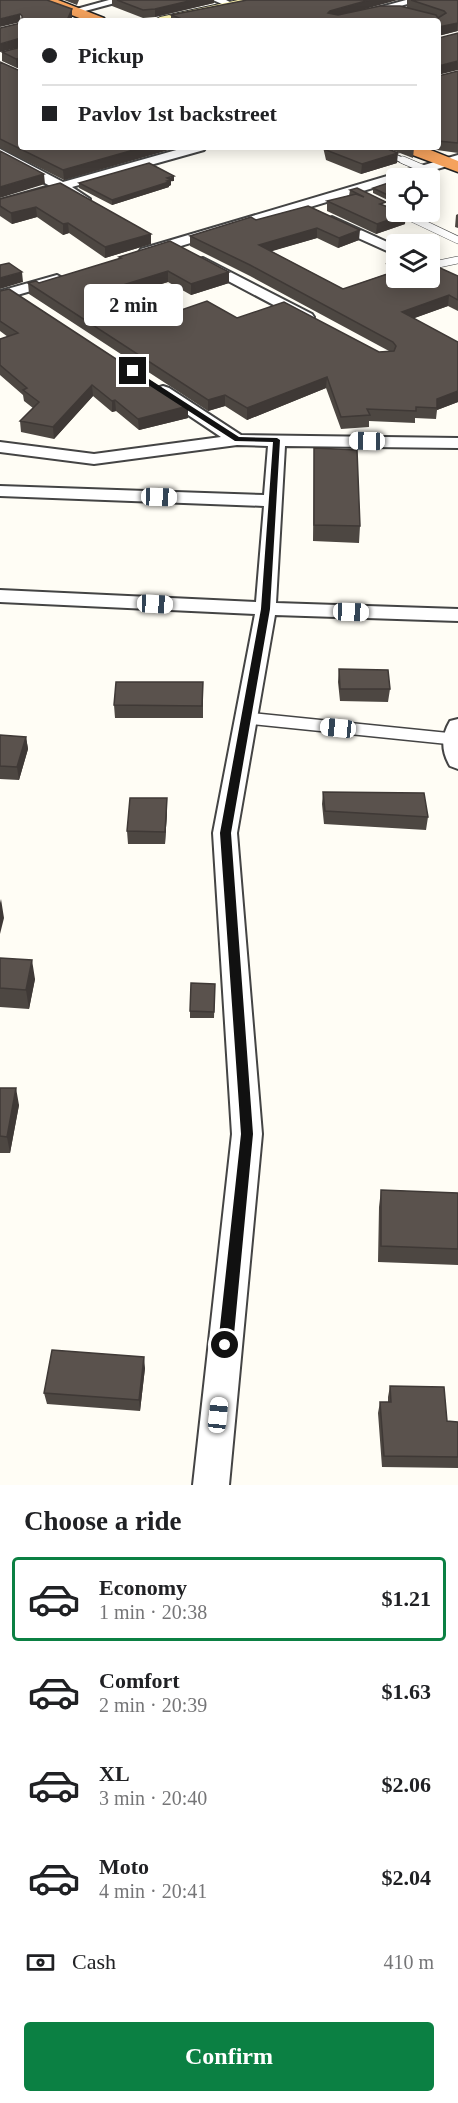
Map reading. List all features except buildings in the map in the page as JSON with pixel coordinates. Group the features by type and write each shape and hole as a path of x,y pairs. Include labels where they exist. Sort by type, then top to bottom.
{"highway":[{"path":"46,0 92,18"},
{"path":"417,150 454,163"}],"street":[{"path":"74,11 121,0"},
{"path":"171,18 225,3 256,0"},
{"path":"346,18 417,0"},
{"path":"372,2 408,13"},
{"path":"0,204 190,150"},
{"path":"0,153 92,203"},
{"path":"429,168 454,163"},
{"path":"136,255 300,206 359,193 386,183"},
{"path":"300,206 386,246"},
{"path":"151,235 324,326"},
{"path":"440,272 448,276"},
{"path":"6,294 68,275"},
{"path":"6,294 31,304"},
{"path":"153,384 237,440"},
{"path":"0,447 94,459 237,440 458,443"},
{"path":"211,1485 247,1134 225,833 266,609 277,440"},
{"path":"0,491 273,501"},
{"path":"0,596 266,609 458,615"}],"lane":[{"path":"378,150 422,168"},
{"path":"420,222 458,240"},
{"path":"440,264 458,260"},
{"path":"246,718 456,742"}],"route":[{"path":"133,371 237,440 277,440 266,609 225,833 247,1134 225,1345"}]}
